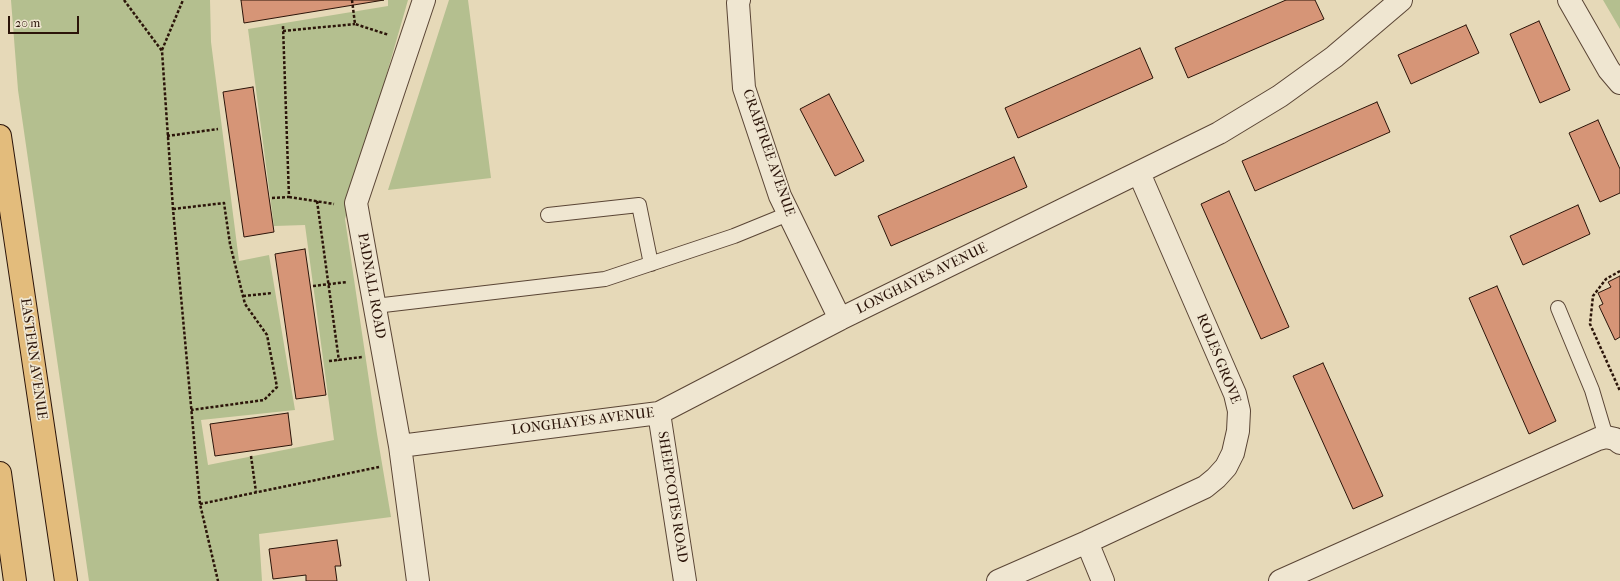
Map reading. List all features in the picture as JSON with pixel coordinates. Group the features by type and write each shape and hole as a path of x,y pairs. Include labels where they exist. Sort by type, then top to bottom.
{"highway":[{"name":"EASTERN AVENUE","path":"0,136 66,581"},
{"path":"0,473 15,581"}],"street":[{"name":"PADNALL ROAD","path":"418,581 401,454 356,203 424,0"},
{"name":"CRABTREE AVENUE","path":"739,0 744,88 780,196 840,320"},
{"name":"LONGHAYES AVENUE","path":"401,454 659,413 840,320 1219,133 1280,96 1334,57 1401,0"},
{"path":"1569,0 1609,70 1620,83"},
{"name":"ROLES GROVE","path":"998,581 1204,488 1216,478 1226,466 1233,453 1238,431 1239,411 1230,380 1139,173"},
{"name":"SHEEPCOTES ROAD","path":"659,413 685,581"},
{"path":"1280,581 1598,439 1613,440"},
{"path":"1087,542 1103,581"}],"lane":[{"path":"548,215 639,205 650,264"},
{"path":"375,306 605,279 734,236 788,214"},
{"path":"1558,308 1613,440"}],"path":[{"path":"124,0 162,51"},
{"path":"183,0 162,51 167,136 200,504 218,581"},
{"path":"352,0 355,24"},
{"path":"283,32 355,24 410,42"},
{"path":"283,26 289,197"},
{"path":"167,136 218,129"},
{"path":"272,198 289,197 357,208"},
{"path":"317,201 338,360"},
{"path":"173,209 224,203 230,244 245,304 267,335 277,387 264,400 191,410"},
{"path":"1620,271 1606,279 1593,296 1590,324 1620,391"},
{"path":"313,286 370,279"},
{"path":"243,296 272,293"},
{"path":"329,361 383,354"},
{"path":"200,504 256,492 401,454"},
{"path":"251,456 256,492"}],"green space":[{"path":"11,0 210,0 211,42 239,261 269,255 295,410 201,420 208,465 334,440 305,225 274,226 248,29 388,6 388,0 408,0 345,219 391,517 259,534 262,581 89,581 18,90"},
{"path":"449,0 468,0 491,178 388,190"},
{"path":"1603,0 1620,0 1620,29"}],"building":[{"path":"241,0 384,0 244,23"},
{"path":"1286,0 1315,0 1324,19 1188,78 1175,48"},
{"path":"1539,21 1570,90 1540,103 1510,34"},
{"path":"1466,25 1479,53 1411,84 1398,55"},
{"path":"1140,48 1153,78 1018,138 1005,108"},
{"path":"253,87 274,232 244,237 223,92"},
{"path":"829,94 864,161 835,176 800,109"},
{"path":"1377,102 1390,132 1255,191 1242,161"},
{"path":"1598,120 1620,169 1620,193 1600,202 1569,133"},
{"path":"1014,157 1027,187 891,246 878,216"},
{"path":"1229,191 1289,327 1261,339 1201,204"},
{"path":"1578,205 1590,234 1523,265 1510,236"},
{"path":"305,249 326,395 296,399 275,254"},
{"path":"1620,276 1620,337 1615,340 1599,306 1603,304 1598,293 1611,287 1608,282"},
{"path":"1497,286 1556,421 1529,434 1469,298"},
{"path":"1323,363 1383,496 1353,509 1293,376"},
{"path":"288,413 292,445 215,456 210,424"},
{"path":"337,540 341,566 335,566 337,581 306,581 306,575 273,579 269,549"}]}
